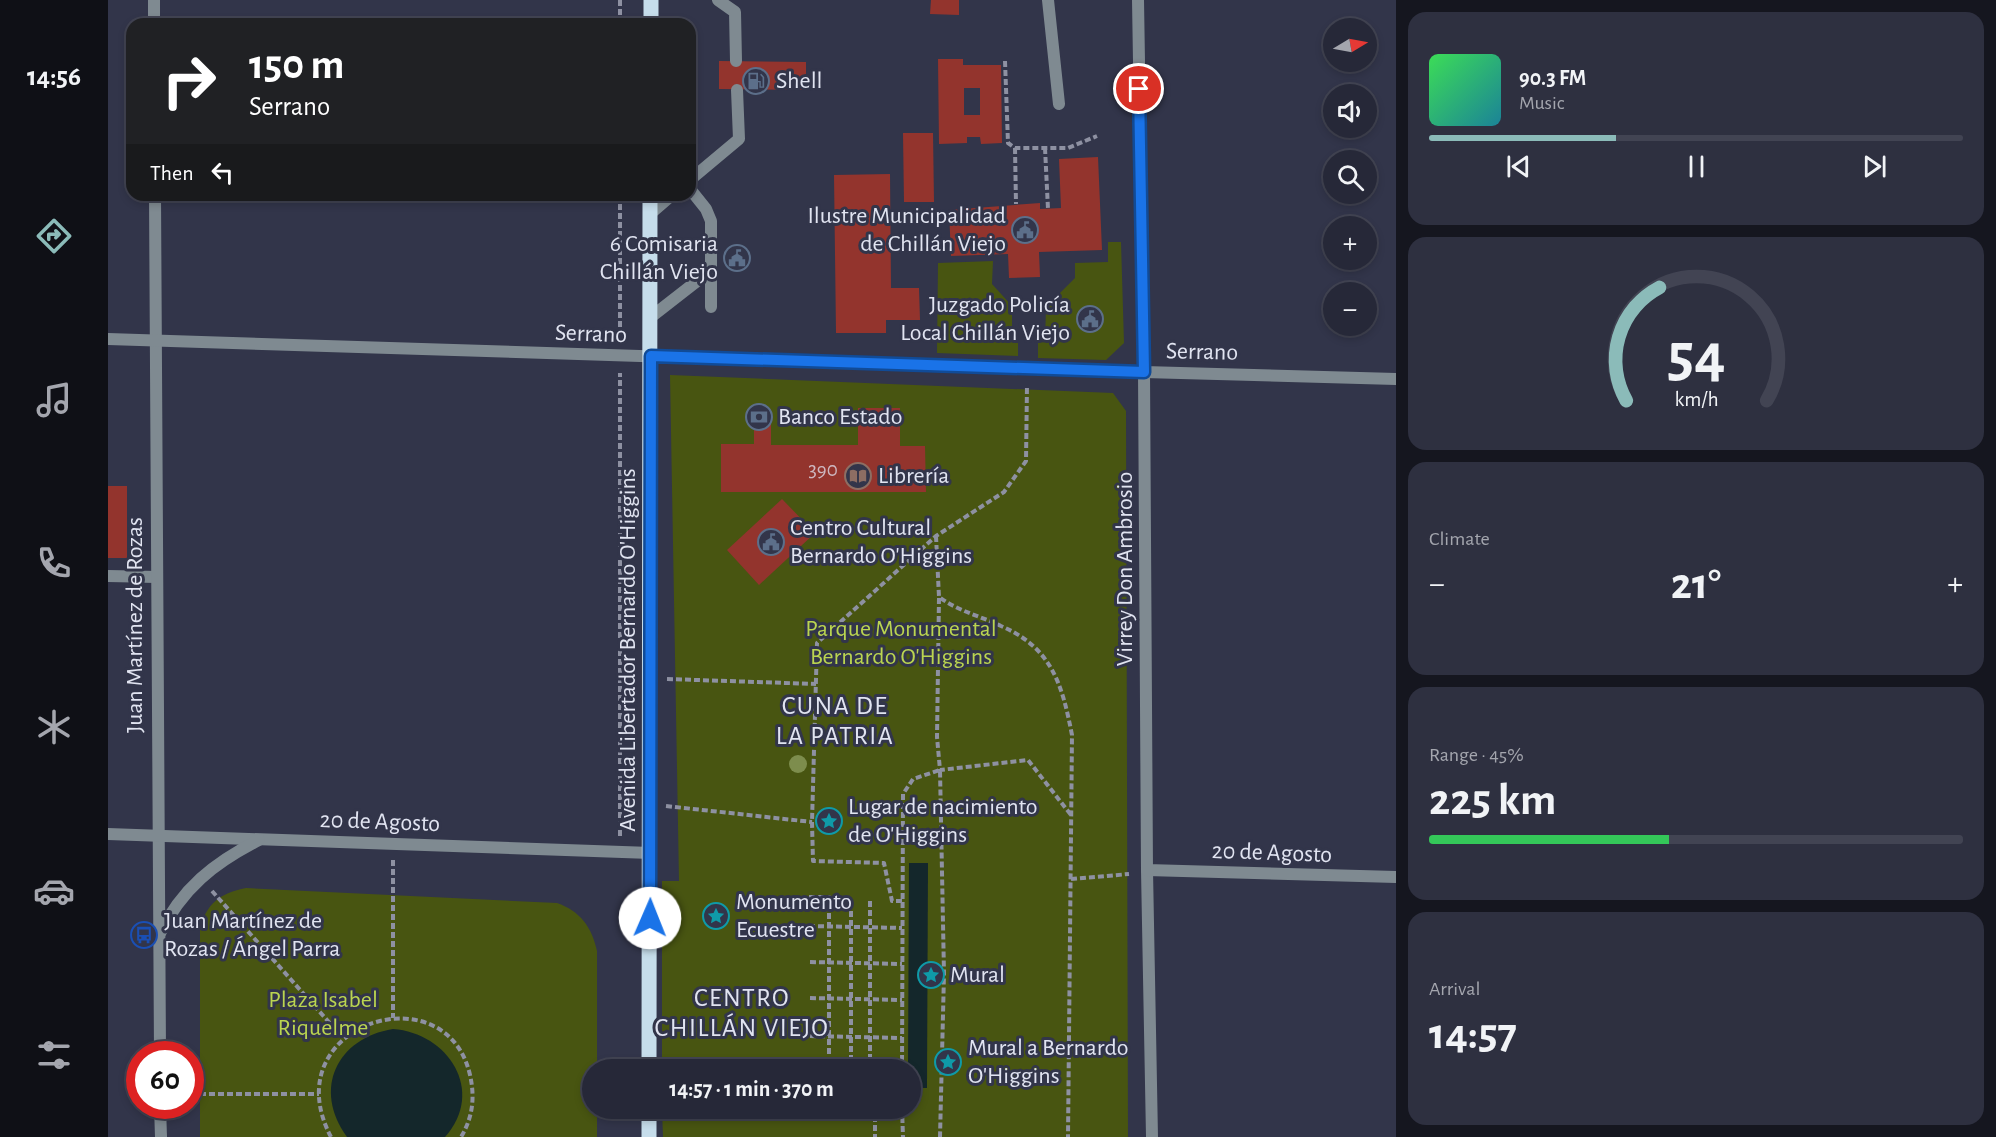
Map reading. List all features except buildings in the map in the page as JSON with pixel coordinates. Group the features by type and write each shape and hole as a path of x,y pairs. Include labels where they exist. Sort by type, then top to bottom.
{"main road":[{"path":"651,0 651,18"},
{"name":"Avenida Libertador Bernardo O'Higgins","path":"649,1059 650,201"},
{"path":"648,1137 649,1119"}],"street":[{"path":"154,0 154,18"},
{"path":"718,0 735,12 736,61"},
{"path":"1048,0 1059,104"},
{"name":"Virrey Don Ambrosio","path":"1137,0 1144,372 1152,1137"},
{"path":"696,175 739,139 737,90"},
{"path":"696,197 709,215 711,307"},
{"name":"Juan Martínez de Rozas","path":"155,201 156,836 159,1041"},
{"path":"650,214 665,201"},
{"path":"651,317 710,271"},
{"name":"Serrano","path":"108,339 1396,379"},
{"path":"108,576 157,578"},
{"name":"20 de Agosto","path":"108,834 651,853"},
{"path":"158,936 183,895 200,877 218,862 260,839"},
{"name":"20 de Agosto","path":"1148,870 1396,877"},
{"path":"160,1119 161,1137"}],"path":[{"path":"620,0 620,18"},
{"path":"1005,61 1008,143 1015,148 1068,148 1097,136"},
{"path":"1015,148 1016,204"},
{"path":"1045,148 1048,209"},
{"path":"620,201 620,852"},
{"path":"902,901 892,901 884,863 813,861 817,643 936,536 1004,492 1026,461 1025,367"},
{"path":"936,536 939,597 937,737 940,770 944,974 940,1137"},
{"path":"939,597 958,611 1002,626 1039,648 1065,699 1072,735 1068,1137"},
{"path":"651,679 816,684"},
{"path":"902,1059 903,794 913,779 940,770 1028,760 1071,815"},
{"path":"651,804 812,822"},
{"path":"393,844 393,1018"},
{"path":"1071,879 1148,870"},
{"path":"200,877 342,1038"},
{"path":"809,897 829,897 830,1059"},
{"path":"870,900 870,1059"},
{"path":"851,901 851,1059"},
{"path":"809,926 902,928"},
{"path":"810,962 902,964"},
{"path":"810,998 902,1000"},
{"path":"331,1137 323,1122 319,1094 325,1064 342,1038 372,1021 402,1018 429,1025 443,1034 462,1054 469,1069 473,1104 461,1137"},
{"path":"810,1036 902,1038"},
{"path":"204,1094 319,1094"},
{"path":"875,1119 875,1137"},
{"path":"902,1119 903,1137"}],"green space":[{"path":"1108,242 1121,242 1124,343 1106,360 1038,358 1038,343 1045,342 1046,307 1075,278 1075,263 1108,262"},
{"path":"993,261 992,284 1012,306 1012,342 1018,343 1018,356 937,353 938,263"},
{"name":"Parque Monumental Bernardo O'Higgins","path":"670,375 1113,393 1126,411 1128,1137 663,1137 662,1119 921,1119 921,1059 662,1059 662,881 679,881"},
{"name":"Plaza Isabel Riquelme","path":"246,888 557,903 572,910 588,927 597,951 597,1059 582,1059 582,1119 597,1119 597,1137 200,1137 200,1119 204,1119 204,1041 200,1041 200,929 210,906 237,890"}],"shaded area":[{"path":"909,863 928,863 927,1088 921,1088 921,1059 908,1059"},
{"path":"393,1029 413,1033 430,1041 455,1067 461,1084 462,1101 457,1119 445,1137 347,1137 337,1119 332,1101 331,1084 336,1068 345,1054 357,1043 374,1034"}],"place":[{"name":"Shell","path":"756,81"},
{"name":"Ilustre Municipalidad de Chillán Viejo","path":"1025,230"},
{"name":"6 Comisaria Chillán Viejo","path":"737,258"},
{"name":"Juzgado Policía Local Chillán Viejo","path":"1090,319"},
{"name":"Banco Estado","path":"759,417"},
{"name":"Librería","path":"858,476"},
{"name":"Centro Cultural Bernardo O'Higgins","path":"771,542"},
{"name":"Lugar de nacimiento de O'Higgins","path":"829,821"},
{"name":"Monumento Ecuestre","path":"716,916"},
{"name":"Juan Martínez de Rozas / Ángel Parra","path":"144,935"},
{"name":"Mural","path":"931,975"},
{"name":"Mural a Bernardo O'Higgins","path":"948,1062"}],"district":[{"name":"CUNA DE LA PATRIA","path":"835,721"},
{"name":"CENTRO CHILLÁN VIEJO","path":"742,1013"}],"route":[{"path":"650,918 651,356 1144,372 1139,89"}]}
